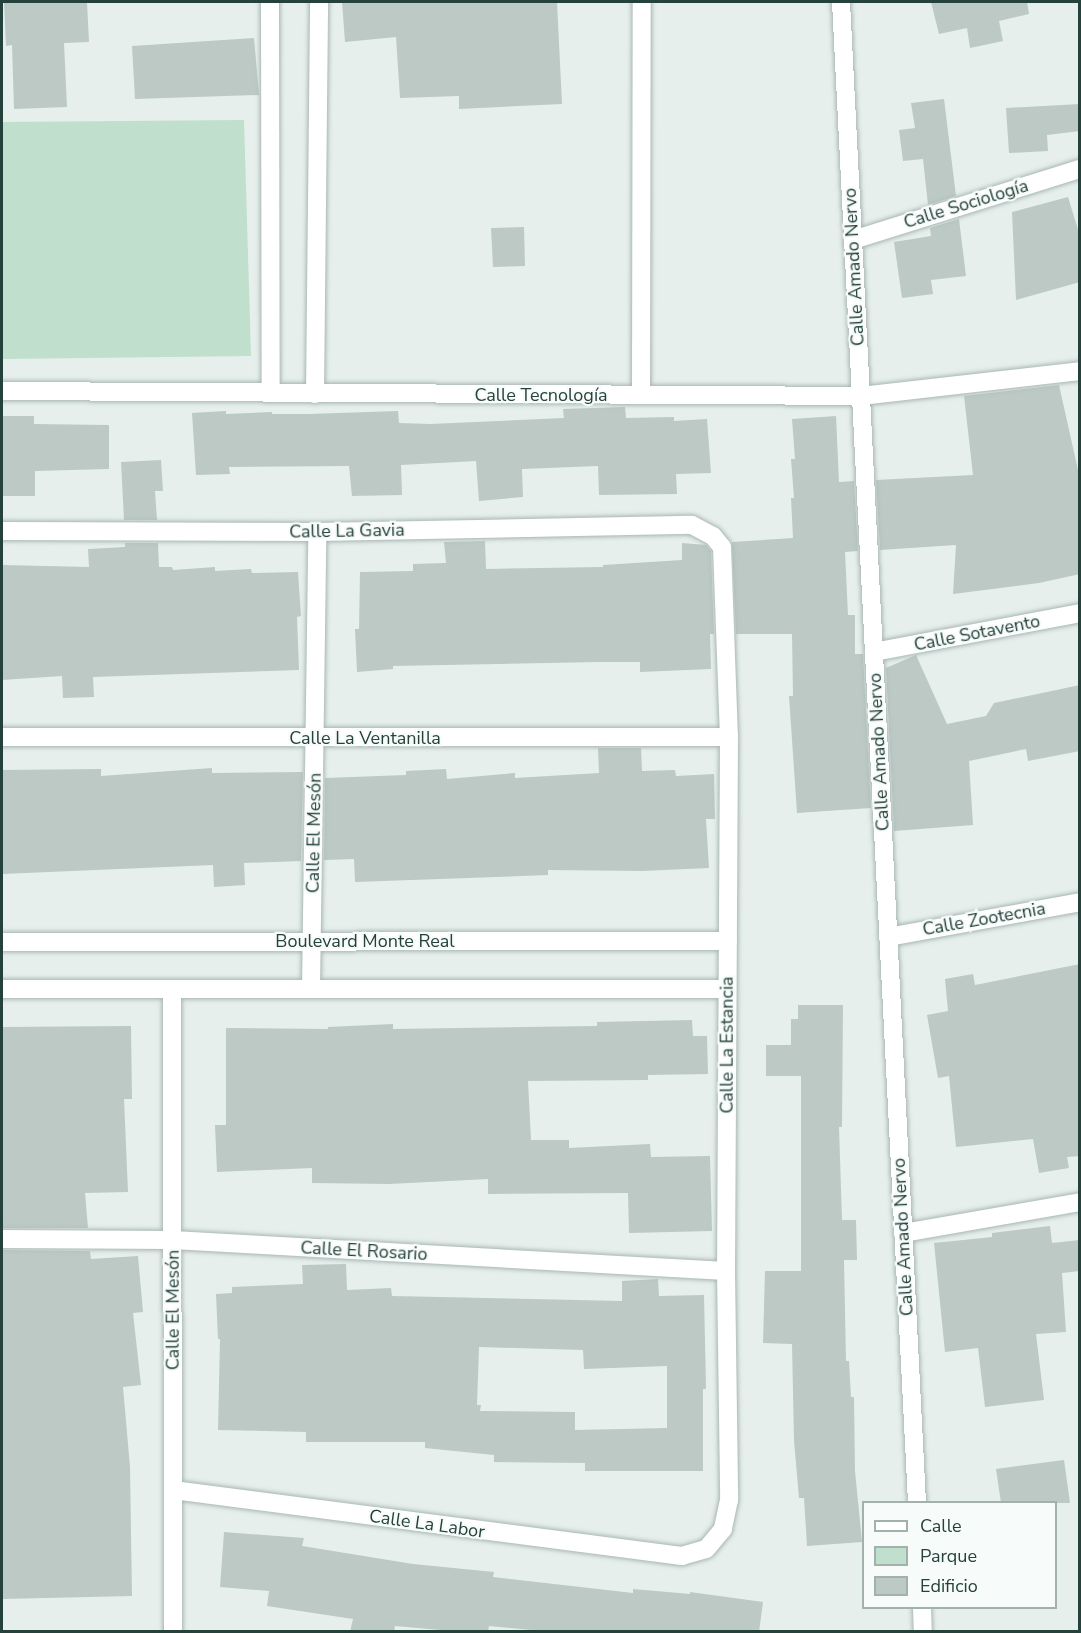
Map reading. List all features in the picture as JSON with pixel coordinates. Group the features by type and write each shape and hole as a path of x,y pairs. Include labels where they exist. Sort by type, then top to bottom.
{"street":[{"path":"270,2 271,393"},
{"path":"315,393 319,2"},
{"path":"641,395 642,2"},
{"name":"Calle Amado Nervo","path":"841,2 917,1501"},
{"name":"Calle Sociología","path":"853,240 1080,169"},
{"name":"Calle Tecnología","path":"2,392 861,396 1080,371"},
{"name":"Calle La Gavia","path":"2,531 317,532 692,525"},
{"name":"Calle La Estancia","path":"682,1556 706,1549 723,1529 729,1500 726,1271 729,737 722,547 713,536 692,525"},
{"name":"Calle El Mesón","path":"311,989 317,532"},
{"name":"Calle Sotavento","path":"874,652 1080,613"},
{"name":"Calle La Ventanilla","path":"2,737 315,739 729,737"},
{"name":"Calle Zootecnia","path":"888,937 1080,902"},
{"name":"Boulevard Monte Real","path":"2,942 728,941"},
{"path":"2,989 727,989"},
{"name":"Calle El Mesón","path":"172,989 173,1632"},
{"path":"903,1233 1080,1202"},
{"name":"Calle El Rosario","path":"2,1239 173,1240 726,1271"},
{"name":"Calle La Labor","path":"173,1490 682,1556"},
{"path":"922,1609 923,1632"}],"green space":[{"path":"244,120 251,356 2,359 2,122"}],"building":[{"path":"4,2 87,2 89,42 64,43 67,107 14,109 12,45 6,46"},
{"path":"342,2 557,2 562,104 459,109 459,96 400,98 396,37 345,42"},
{"path":"931,2 1027,2 1029,14 999,21 1003,41 970,48 967,28 939,34"},
{"path":"254,38 259,95 135,99 132,46"},
{"path":"944,99 956,196 928,205 923,159 903,161 899,130 915,128 911,103"},
{"path":"1080,104 1080,131 1047,135 1048,151 1009,153 1006,108"},
{"path":"1068,197 1080,236 1080,282 1016,300 1012,212"},
{"path":"959,219 966,276 931,280 933,294 902,298 894,242 931,236 930,228"},
{"path":"524,227 525,266 493,267 491,228"},
{"path":"1059,385 1080,479 1080,574 1039,583 953,594 956,545 880,550 876,480 973,475 964,396"},
{"path":"625,407 626,418 674,417 674,421 707,419 711,473 676,474 677,494 599,495 598,466 522,469 523,497 479,501 476,461 401,465 402,495 352,496 349,466 229,467 230,474 196,475 192,413 226,411 226,414 272,412 272,414 309,414 398,411 399,423 430,424 564,418 563,409"},
{"path":"2,416 34,416 34,424 109,425 109,469 35,471 35,496 2,496"},
{"path":"836,416 839,482 854,481 858,551 845,552 848,615 855,615 855,654 863,654 871,808 797,813 789,696 793,696 792,634 736,634 732,542 793,538 791,498 794,498 791,459 795,459 792,419"},
{"path":"161,460 163,491 155,491 157,520 124,520 121,462"},
{"path":"485,541 486,569 603,567 603,565 682,560 682,543 706,545 711,551 714,634 710,634 711,669 640,672 640,662 600,662 393,666 393,669 357,672 355,629 359,629 360,572 413,571 413,564 446,563 444,542"},
{"path":"125,543 158,543 159,567 172,567 173,570 215,567 215,571 251,569 252,573 298,572 301,616 297,617 299,670 93,677 94,697 63,698 62,676 2,680 2,565 89,567 88,549 125,547"},
{"path":"916,655 947,724 986,716 994,703 1080,685 1080,751 1028,761 1026,749 969,761 973,825 894,831 886,668"},
{"path":"598,748 641,748 642,771 675,770 676,776 714,774 715,819 706,819 709,868 642,871 548,870 548,875 355,882 354,859 324,860 325,778 406,775 406,771 446,769 447,779 515,773 515,778 599,773"},
{"path":"212,768 212,773 303,772 301,861 244,863 245,885 214,887 213,865 2,874 2,770 101,769 101,776"},
{"path":"1080,964 1080,1156 1067,1157 1069,1168 1039,1173 1033,1139 956,1147 949,1076 938,1078 927,1015 948,1011 945,979 973,974 975,985"},
{"path":"798,1005 843,1005 842,1127 839,1127 842,1220 856,1220 857,1260 844,1260 846,1361 849,1361 851,1397 854,1397 855,1471 862,1542 807,1546 804,1498 799,1498 794,1441 792,1344 763,1343 765,1271 801,1271 801,1076 766,1076 766,1045 791,1045 791,1019 798,1019"},
{"path":"692,1020 693,1036 707,1036 708,1074 648,1075 648,1080 528,1081 531,1140 569,1140 569,1148 650,1144 651,1157 710,1156 712,1231 629,1233 628,1193 488,1194 488,1179 389,1184 312,1183 312,1168 217,1172 215,1125 226,1125 226,1028 328,1029 328,1027 393,1024 393,1029 597,1026 597,1022"},
{"path":"131,1026 132,1099 124,1099 128,1192 85,1193 88,1228 2,1228 2,1027"},
{"path":"1050,1226 1052,1243 1080,1240 1080,1271 1062,1273 1066,1332 1036,1334 1044,1400 985,1407 978,1348 945,1352 934,1243 992,1237 992,1233"},
{"path":"2,1250 90,1251 91,1259 138,1256 143,1312 133,1313 141,1385 123,1387 130,1467 132,1596 2,1599"},
{"path":"346,1264 347,1290 391,1288 392,1296 622,1301 622,1281 658,1279 659,1296 704,1295 706,1389 703,1389 703,1471 585,1471 585,1463 494,1462 494,1455 425,1448 425,1442 306,1442 306,1432 218,1430 220,1339 218,1339 216,1294 232,1293 232,1287 303,1284 302,1265","holes":["479,1347 583,1350 584,1369 667,1366 667,1428 575,1430 575,1412 480,1411 481,1405 477,1405"]},
{"path":"1064,1460 1070,1503 1001,1501 996,1469"},
{"path":"224,1532 304,1538 302,1546 413,1564 494,1572 493,1577 633,1593 633,1589 690,1594 690,1592 763,1602 759,1632 551,1632 489,1626 488,1632 463,1632 395,1626 394,1632 350,1632 353,1619 267,1606 269,1591 220,1587"}]}
